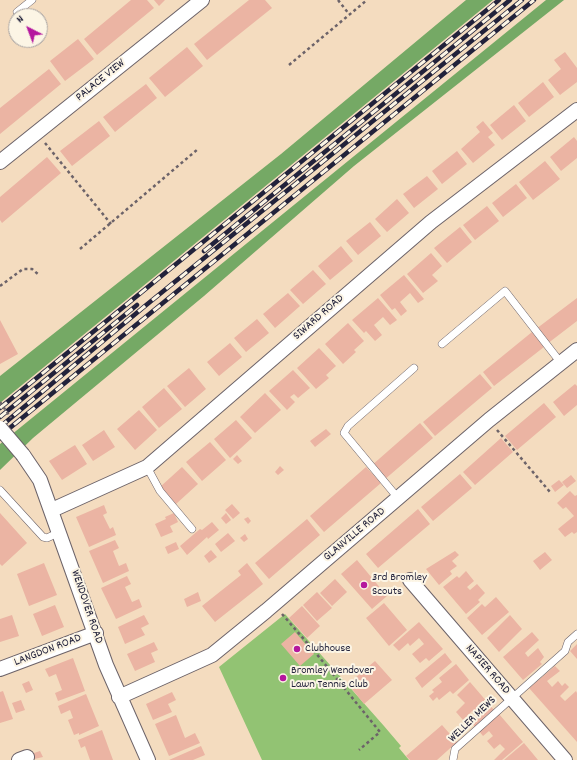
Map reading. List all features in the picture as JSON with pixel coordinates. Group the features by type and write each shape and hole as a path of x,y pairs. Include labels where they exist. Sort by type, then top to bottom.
{"street":[{"name":"PALACE VIEW","path":"0,162 202,0"},
{"name":"SIWARD ROAD","path":"52,510 147,467 431,222 577,110"},
{"name":"GLANVILLE ROAD","path":"119,697 212,655 274,605 489,420 577,350"},
{"name":"WENDOVER ROAD","path":"0,428 40,480 119,697 148,760"},
{"name":"NAPIER ROAD","path":"410,580 565,760"},
{"name":"LANGDON ROAD","path":"0,669 96,633"}],"lane":[{"path":"22,8 32,0"},
{"path":"442,344 505,291 562,363"},
{"path":"398,498 344,433 348,426 414,368"},
{"path":"147,467 160,491 192,529"},
{"path":"0,490 43,537 47,538 60,532"},
{"name":"WELLER MEWS","path":"453,760 455,749 566,651 568,642 577,634"}],"path":[{"path":"338,0 349,14"},
{"path":"289,65 349,14 368,0"},
{"path":"37,133 111,224"},
{"path":"80,249 198,149"},
{"path":"0,286 23,269 32,269 39,275"},
{"path":"489,420 550,492"},
{"path":"274,605 315,652 380,732 359,750"}],"green space":[{"path":"466,0 493,0 0,403 0,376 281,154"},
{"path":"546,0 564,0 354,166 204,296 33,438 0,470 0,444"},
{"name":"Bromley Wendover Lawn Tennis Club","path":"285,614 401,746 399,748 409,760 262,760 219,667"}],"building":[{"path":"131,0 147,0 154,8 97,55 84,39"},
{"path":"154,0 165,0 159,6"},
{"path":"249,0 265,0 272,8 207,60 194,44"},
{"path":"78,39 94,59 65,81 50,61"},
{"path":"187,47 203,66 165,97 149,78"},
{"path":"565,52 577,68 577,82 560,95 548,80 561,69 554,60"},
{"path":"49,69 61,84 0,134 0,108"},
{"path":"543,82 554,97 529,117 518,103"},
{"path":"146,84 157,98 115,132 103,117"},
{"path":"514,105 526,121 502,140 490,125"},
{"path":"99,121 110,136 72,166 60,151"},
{"path":"483,121 493,133 488,137 495,145 473,163 461,149 480,132 476,127"},
{"path":"574,137 577,141 577,158 561,171 550,157"},
{"path":"457,151 467,164 442,184 432,171"},
{"path":"47,157 61,173 2,223 0,220 0,197"},
{"path":"545,161 560,179 533,200 519,182"},
{"path":"427,176 438,189 414,208 403,194"},
{"path":"516,184 527,198 503,217 492,203"},
{"path":"397,199 409,213 387,232 375,219"},
{"path":"487,206 499,221 475,240 463,225"},
{"path":"370,222 381,236 358,255 346,241"},
{"path":"460,227 472,242 447,263 434,248"},
{"path":"341,246 353,261 330,280 318,266"},
{"path":"431,253 442,266 432,275 438,281 423,293 407,274"},
{"path":"313,270 326,284 303,304 290,290"},
{"path":"404,275 424,299 418,303 410,293 400,302 407,311 401,316 395,308 392,310 380,295"},
{"path":"288,293 300,306 275,328 263,314"},
{"path":"378,298 397,320 390,325 383,317 374,325 382,335 375,341 366,331 364,333 352,320"},
{"path":"577,298 577,321 547,344 536,329"},
{"path":"257,319 269,333 246,352 234,338"},
{"path":"0,320 18,354 0,364"},
{"path":"348,323 364,341 354,350 356,352 343,364 325,344"},
{"path":"532,332 544,347 494,386 483,372"},
{"path":"230,343 242,357 219,376 207,362"},
{"path":"319,348 336,366 326,375 329,378 316,389 297,368"},
{"path":"189,368 206,389 185,407 167,386"},
{"path":"293,370 310,388 298,398 294,394 290,397 295,402 287,410 269,391"},
{"path":"480,374 492,388 435,436 423,422"},
{"path":"575,384 577,386 577,405 564,416 553,402"},
{"path":"164,388 182,409 159,428 142,407"},
{"path":"265,393 281,410 255,433 240,417"},
{"path":"544,403 556,417 517,450 505,436"},
{"path":"139,410 157,430 135,450 117,429"},
{"path":"236,420 252,438 230,458 214,439"},
{"path":"420,423 433,438 384,480 371,466"},
{"path":"326,429 331,434 315,447 310,441"},
{"path":"104,430 115,447 93,461 82,445"},
{"path":"501,438 513,452 475,485 463,472"},
{"path":"210,442 226,460 202,481 186,462"},
{"path":"75,445 87,464 62,480 49,461"},
{"path":"237,455 242,461 238,464 233,459"},
{"path":"280,466 284,470 278,475 275,472"},
{"path":"182,467 198,484 176,504 160,487"},
{"path":"366,467 381,483 324,532 310,516"},
{"path":"460,474 472,488 433,521 421,507"},
{"path":"571,475 576,481 567,488 562,482"},
{"path":"559,480 564,485 555,492 551,486"},
{"path":"570,491 575,496 577,495 577,532 574,534 572,532 565,537 558,529 574,516 566,507 563,509 557,503"},
{"path":"232,504 240,513 233,519 225,510"},
{"path":"104,505 107,513 103,515 110,529 113,527 116,535 89,547 76,517"},
{"path":"418,509 430,524 378,568 366,554"},
{"path":"0,513 27,543 2,566 0,564"},
{"path":"174,513 178,522 170,526 173,532 161,537 155,524"},
{"path":"226,513 231,520 226,524 221,518"},
{"path":"248,517 251,521 248,524 244,519"},
{"path":"307,519 320,535 269,579 255,563"},
{"path":"212,522 219,530 208,539 207,537 187,555 180,546 200,529 202,530"},
{"path":"228,533 235,541 221,552 215,544"},
{"path":"245,534 248,539 244,542 240,538"},
{"path":"115,540 119,548 113,551 119,566 126,563 129,571 103,583 89,551"},
{"path":"176,542 179,549 168,554 165,547"},
{"path":"211,550 217,557 209,563 204,556"},
{"path":"455,551 459,555 452,561 457,566 450,571 452,574 439,585 426,569"},
{"path":"545,552 552,560 540,570 533,561"},
{"name":"3rd Bromley Scouts","path":"357,560 387,596 372,609 341,574"},
{"path":"44,563 57,595 29,606 17,574"},
{"path":"247,563 263,584 215,622 202,606 241,575 238,571"},
{"path":"466,571 474,581 467,587 470,590 477,584 485,593 478,600 480,602 466,614 443,587 457,576 459,578"},
{"path":"127,576 131,584 125,587 132,602 139,599 142,607 116,619 101,588"},
{"path":"335,579 347,592 332,606 320,593"},
{"path":"198,592 201,601 187,607 184,599"},
{"path":"317,592 332,608 317,621 303,605"},
{"path":"496,597 509,612 482,635 467,618 482,604 485,607"},
{"path":"384,603 407,630 389,646 366,618"},
{"path":"55,605 64,627 42,636 33,614"},
{"path":"302,606 320,626 307,638 289,618"},
{"path":"12,615 19,636 0,642 0,619"},
{"path":"144,615 149,624 141,628 145,635 125,644 118,627"},
{"path":"510,615 522,629 499,652 487,638"},
{"path":"419,622 443,649 429,661 426,658 420,663 412,654 424,644 419,638 410,646 408,643 399,651 393,645"},
{"name":"Clubhouse","path":"295,632 314,654 300,666 281,644"},
{"path":"532,632 539,640 525,653 528,657 538,648 544,657 540,662 542,664 523,680 503,657"},
{"path":"154,642 158,650 151,653 155,662 135,671 127,654"},
{"path":"577,644 577,659 570,651"},
{"path":"445,653 452,662 422,688 415,678"},
{"path":"73,658 85,691 58,701 55,693 62,690 56,674 49,677 45,669"},
{"path":"375,661 392,680 364,704 348,684"},
{"path":"456,664 469,680 453,694 450,691 439,700 437,697 433,701 429,696 434,692 432,690 442,682 439,678"},
{"path":"555,666 560,671 547,681 552,687 558,681 562,686 565,683 569,687 560,696 565,701 576,691 577,693 577,742 529,688"},
{"path":"29,681 33,690 26,693 22,684"},
{"path":"470,682 494,710 475,727 471,722 477,717 472,711 463,720 456,712 465,703 457,695"},
{"path":"3,691 13,719 0,723 0,692"},
{"path":"172,692 176,700 168,704 172,712 153,720 146,704"},
{"path":"86,694 99,726 79,735 79,733 74,735 68,720 73,718 70,710 61,714 58,706"},
{"path":"21,700 25,710 16,713 12,703"},
{"path":"499,714 523,742 502,760 494,760 505,749 500,744 494,749 487,741 493,736 489,731 483,736 479,731"},
{"path":"176,715 185,738 195,733 200,743 169,756 155,724"},
{"path":"442,725 457,742 437,760 410,760 406,756"},
{"path":"102,730 113,760 90,760 85,746 81,748 78,740"},
{"path":"524,743 538,760 504,760"},
{"path":"201,746 205,755 193,760 169,760"},
{"path":"40,751 43,757 30,760 28,755"}],"railway":[{"path":"0,408 499,0"},
{"path":"204,251 510,0"},
{"path":"0,427 145,306 522,0"},
{"path":"0,436 534,0"},
{"path":"0,417 137,305"}],"place":[{"name":"3rd Bromley Scouts","path":"364,585"},
{"name":"Clubhouse","path":"297,649"},
{"name":"Bromley Wendover Lawn Tennis Club","path":"283,678"}]}
